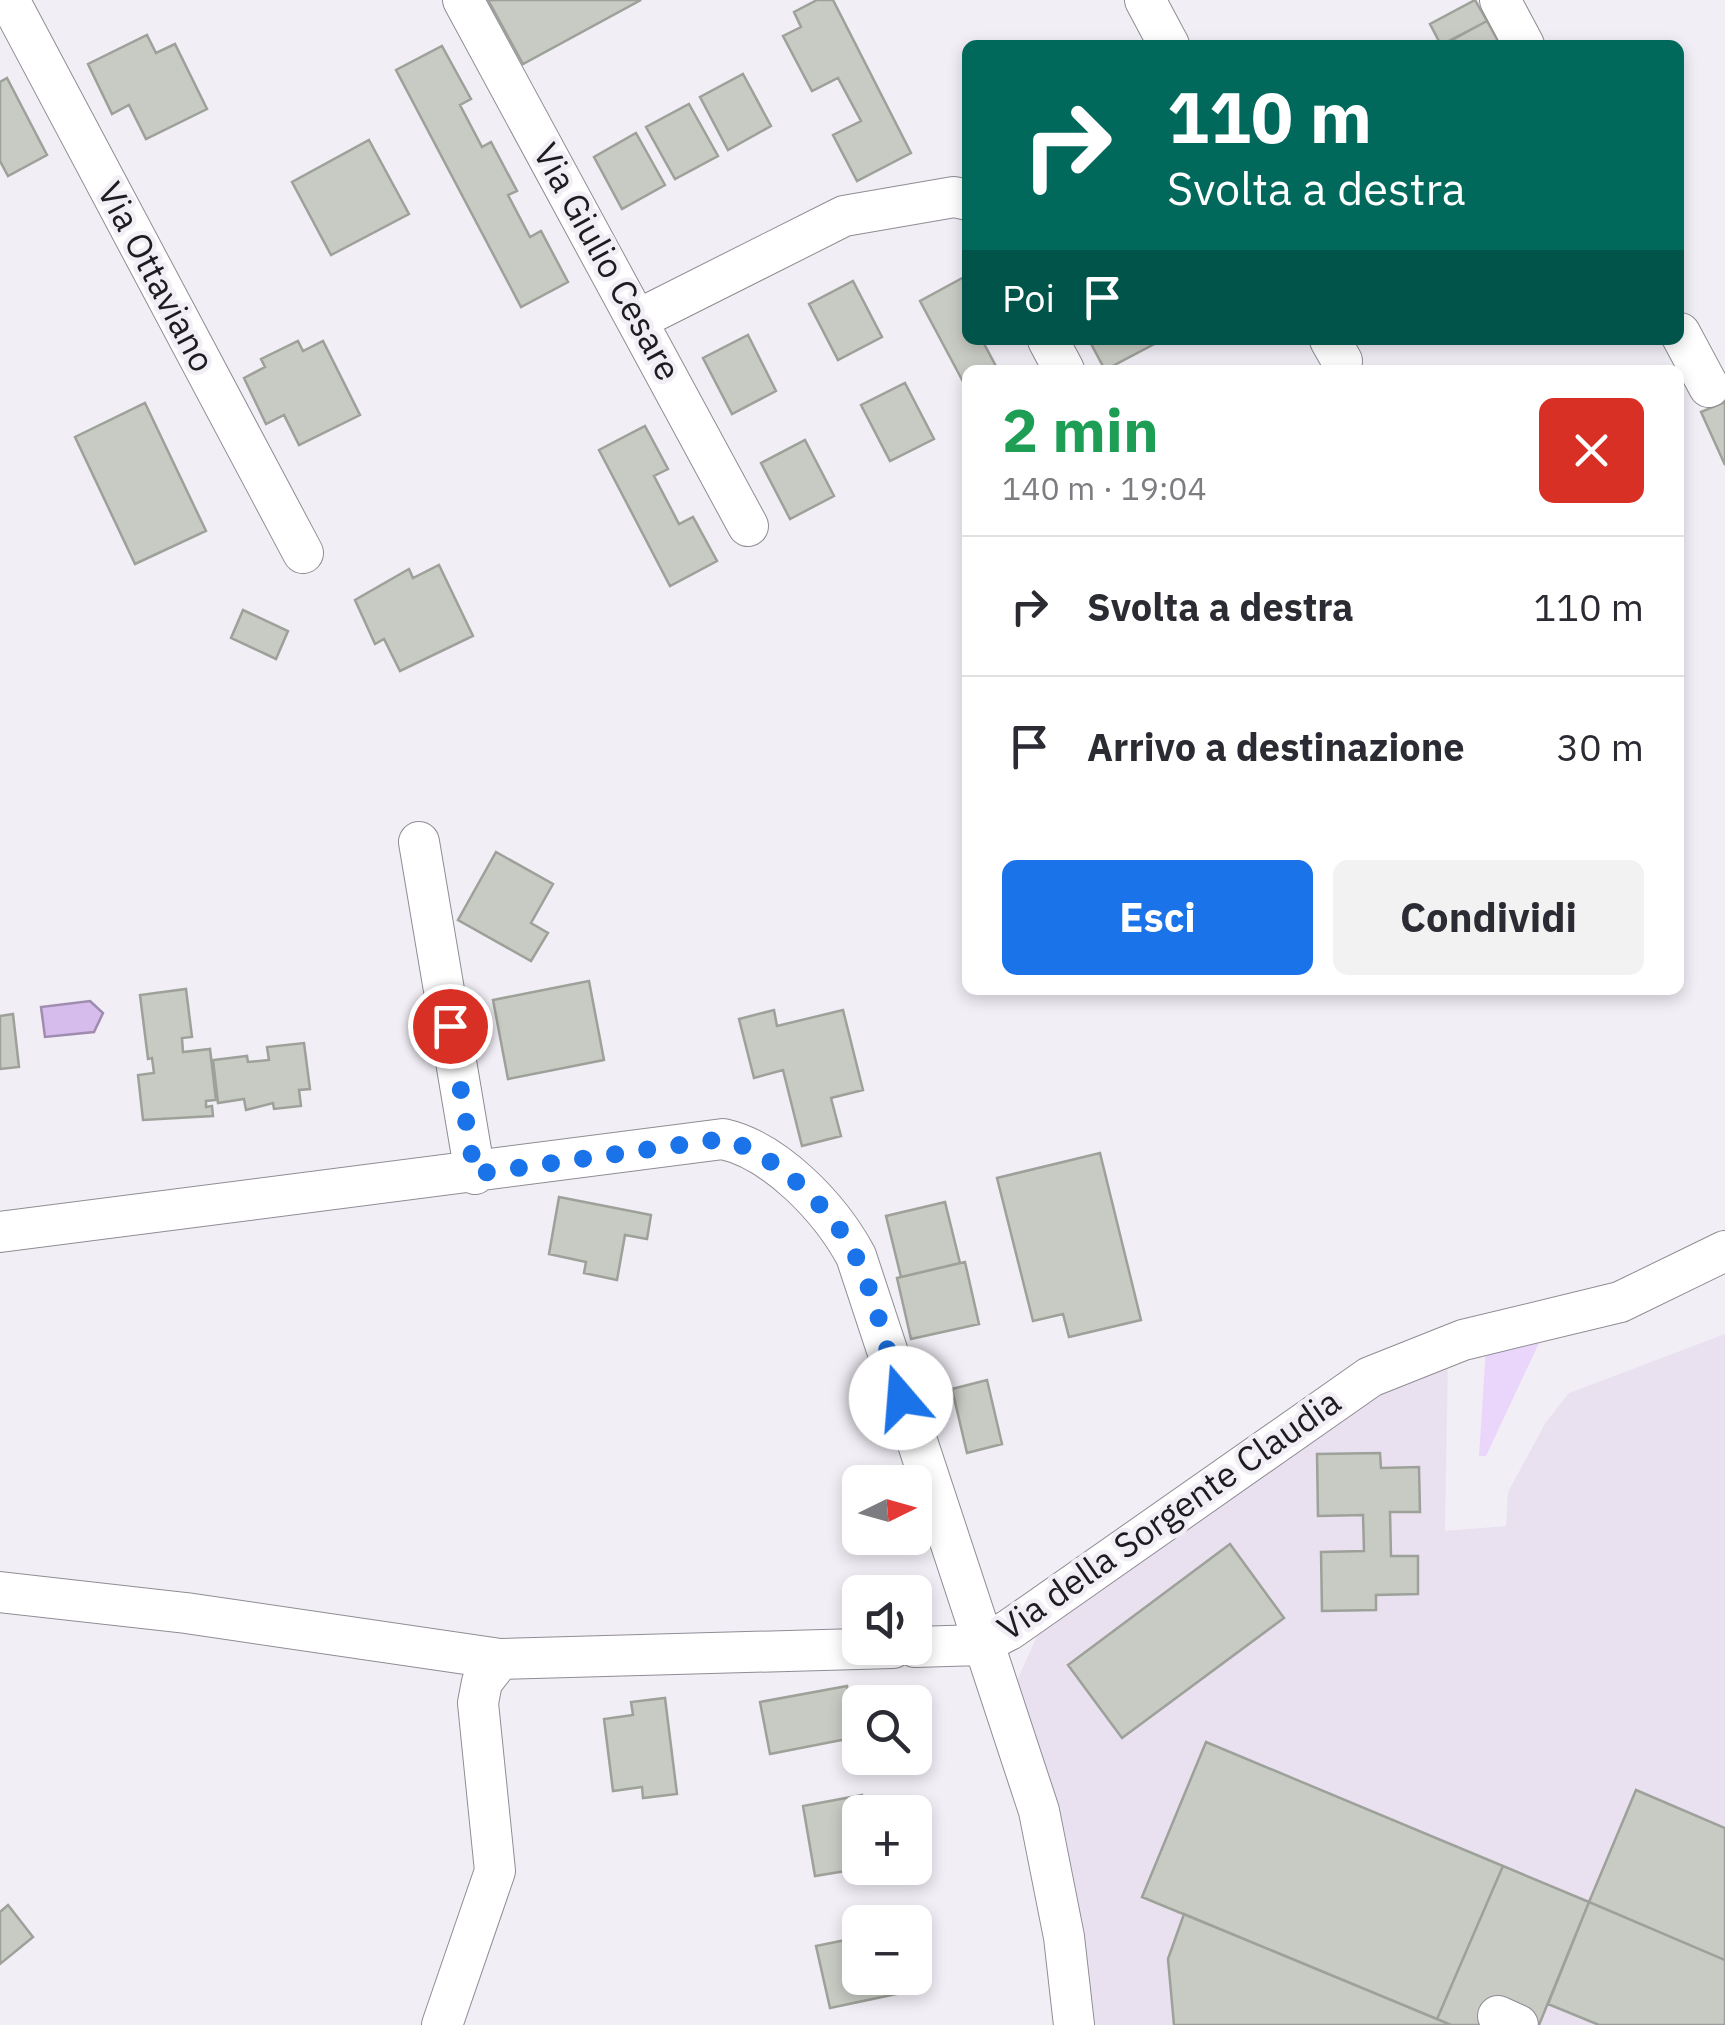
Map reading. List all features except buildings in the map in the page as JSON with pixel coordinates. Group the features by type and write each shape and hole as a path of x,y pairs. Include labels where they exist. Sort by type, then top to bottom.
{"street":[{"name":"Via Ottaviano","path":"9,0 302,553"},
{"name":"Via Giulio Cesare","path":"463,0 748,526"},
{"path":"1145,0 1167,40"},
{"path":"1500,0 1521,40"},
{"path":"639,319 844,216 962,199"},
{"path":"1684,340 1709,387"},
{"path":"419,842 475,1174"},
{"path":"0,1232 475,1174 722,1139 744,1144 768,1157 801,1188 856,1256 980,1645 932,1646"},
{"name":"Via della Sorgente Claudia","path":"1074,2025 1062,1922 1038,1810 980,1645 1370,1376 1464,1340 1620,1302 1725,1251"},
{"path":"0,1592 186,1613 500,1659 842,1649"},
{"path":"442,2025 494,1878 478,1703 488,1671 500,1659"}],"shaded area":[{"path":"90,1001 103,1013 94,1032 45,1037 41,1007"},
{"path":"1725,1334 1725,2025 1095,2025 1076,1894 1015,1685 1046,1616 1395,1373 1448,1362 1445,1531 1506,1526 1508,1492 1546,1422 1569,1393"},
{"path":"1540,1341 1486,1456 1479,1456 1486,1347"}],"route":[{"path":"450,1026 475,1174 722,1139 744,1144 768,1157 801,1188 856,1256 901,1398"}]}
